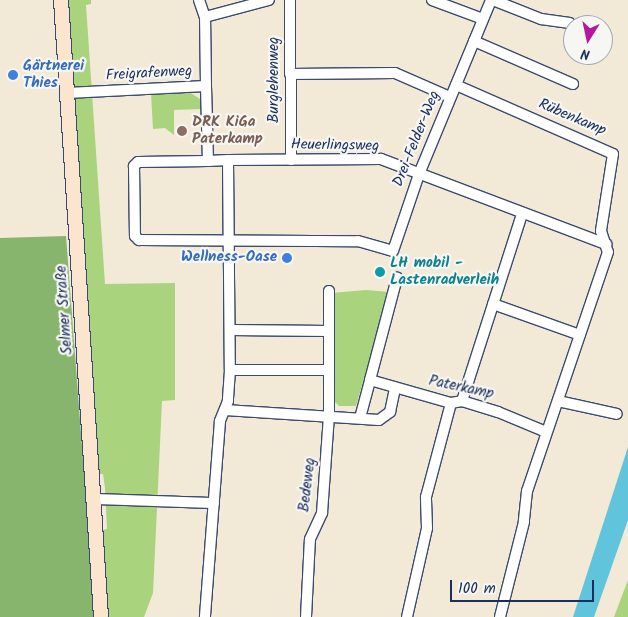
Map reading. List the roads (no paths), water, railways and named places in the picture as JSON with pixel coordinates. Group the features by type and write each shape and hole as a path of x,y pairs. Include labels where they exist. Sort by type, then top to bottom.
{"main road":[{"name":"Selmer Straße","path":"61,0 102,617"}],"street":[{"path":"200,0 205,17 206,86"},
{"path":"205,17 269,0"},
{"name":"Burglehenweg","path":"290,0 291,160"},
{"path":"432,0 483,20"},
{"name":"Drei-Felder-Weg","path":"229,241 358,242 393,251 419,174 492,0 541,19 563,22"},
{"path":"474,41 573,84"},
{"path":"290,74 395,74 450,97"},
{"name":"Rübenkamp","path":"456,85 613,154 601,231 608,252 527,491 524,522 500,617"},
{"name":"Freigrafenweg","path":"67,93 206,86 208,160"},
{"name":"Heuerlingsweg","path":"228,160 381,159 522,214 606,244"},
{"path":"205,617 220,420 225,410 230,370 228,280 229,241 228,160 138,162 134,166 135,236 139,240 229,241"},
{"path":"462,401 522,214"},
{"path":"360,418 397,278"},
{"path":"329,291 329,415"},
{"path":"493,304 580,335"},
{"path":"230,330 329,331"},
{"path":"230,370 329,370"},
{"name":"Paterkamp","path":"370,380 450,403 462,401 546,432"},
{"path":"225,410 329,415 379,420 390,412 396,388"},
{"path":"558,401 617,414"},
{"path":"407,617 427,528 426,497 450,403"},
{"name":"Bedeweg","path":"306,617 310,539 322,513 329,415"},
{"path":"94,499 214,503"}],"water":[{"path":"628,447 628,520 594,617 573,617"}],"place":[{"name":"Gärtnerei Thies","path":"13,75"},
{"name":"DRK KiGa Paterkamp","path":"182,131"},
{"name":"Wellness-Oase","path":"287,258"},
{"name":"LH mobil - Lastenradverleih","path":"380,272"}]}
